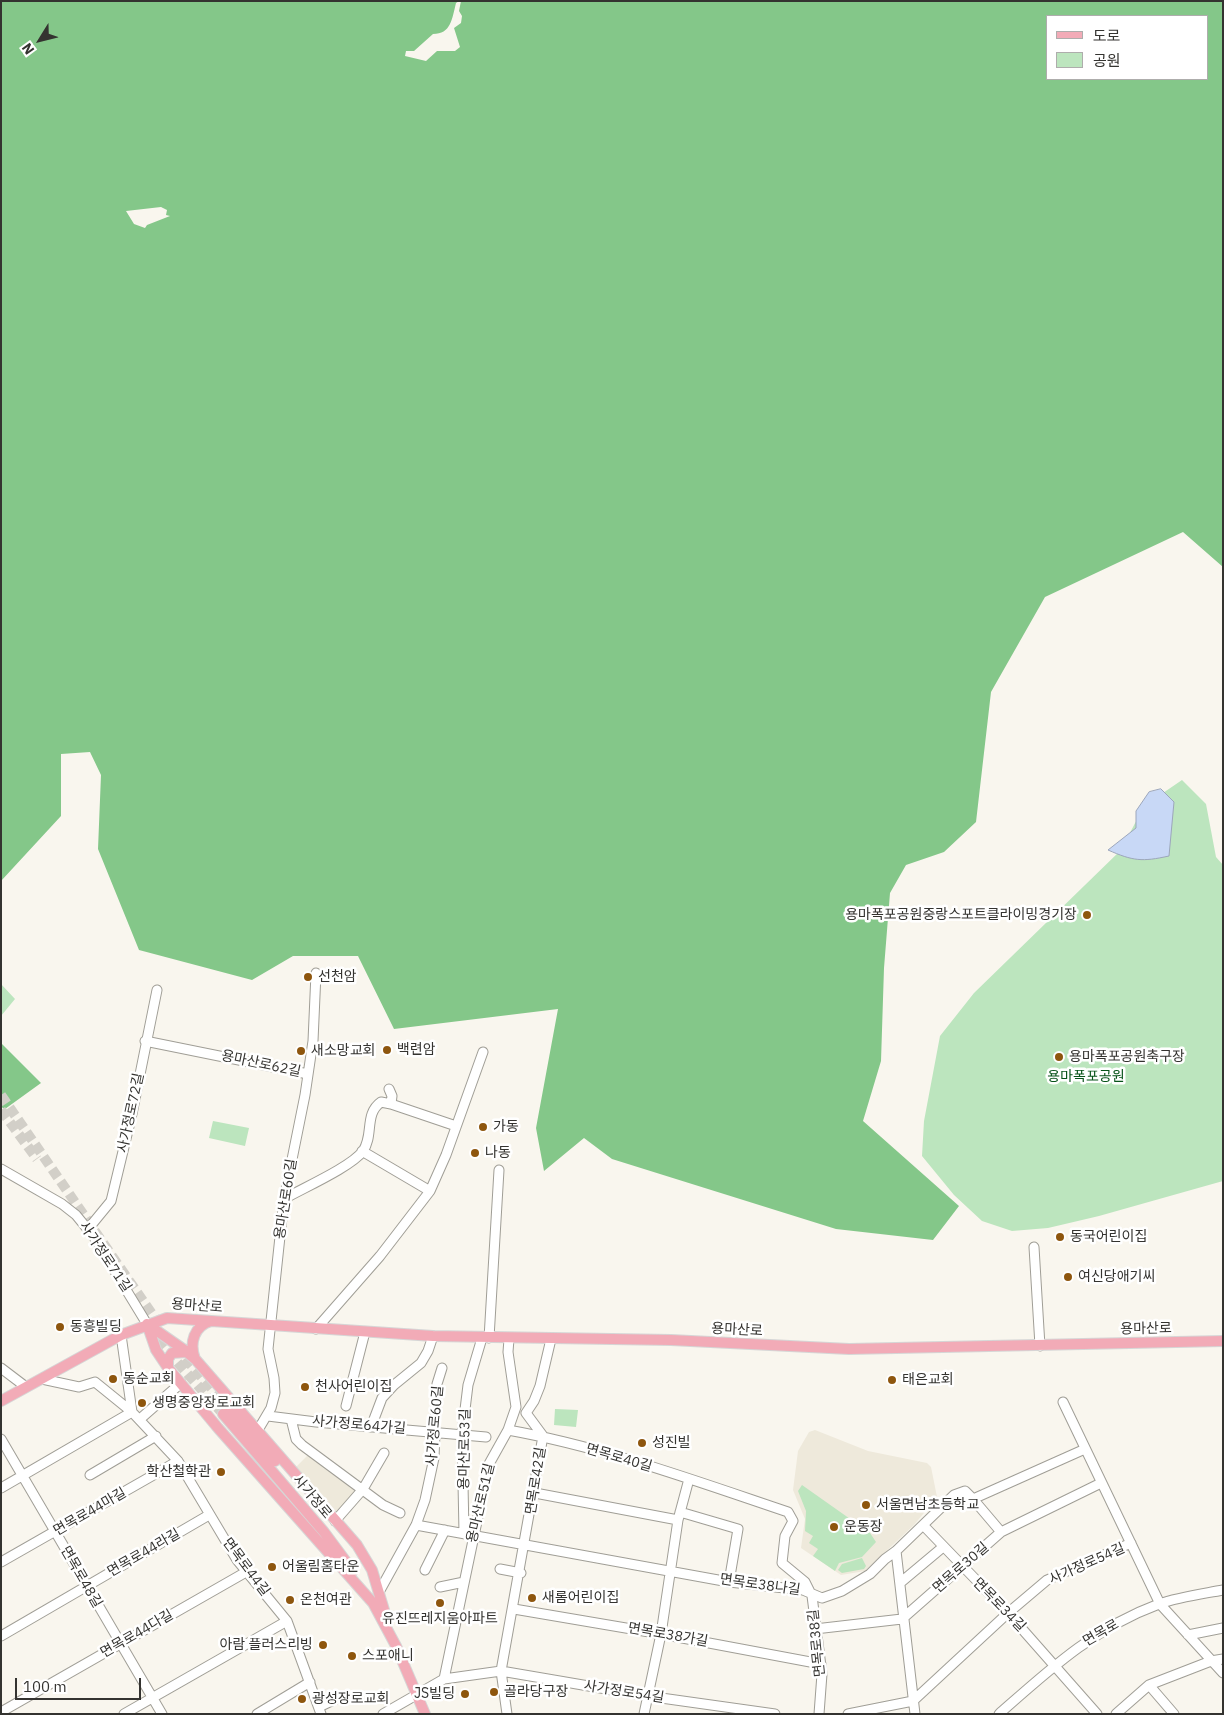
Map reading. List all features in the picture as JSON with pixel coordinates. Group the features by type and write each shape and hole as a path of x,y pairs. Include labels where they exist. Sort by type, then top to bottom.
{"main road":[{"name":"용마산로","path":"1,1401 121,1335 167,1318 433,1336 509,1339 671,1340 850,1349 1223,1341"},
{"path":"196,1360 192,1347 195,1333 201,1325 212,1321"},
{"path":"147,1324 196,1360 365,1557 372,1570 392,1638"},
{"path":"147,1324 156,1350 168,1368 244,1458 373,1603 392,1638 425,1714"},
{"path":"168,1368 168,1360 172,1353 187,1352"},
{"name":"사가정로","path":"373,1603 350,1566 324,1532 226,1411 331,1525 377,1588"}],"street":[{"name":"용마산로62길","path":"145,1041 308,1074 314,1028 316,973"},
{"name":"사가정로72길","path":"88,1229 111,1201 132,1114 145,1041 157,990"},
{"path":"316,1329 380,1256 430,1191 456,1126 482,1052"},
{"name":"용마산로60길","path":"258,1430 268,1416 275,1393 268,1349 270,1325 284,1199 308,1074"},
{"path":"389,1089 392,1096 390,1104"},
{"path":"284,1199 329,1175 362,1151 373,1110 381,1102 456,1126"},
{"path":"362,1151 430,1191"},
{"name":"사가정로71길","path":"1,1169 62,1204 76,1215 88,1229 147,1324"},
{"name":"용마산로53길","path":"464,1533 462,1434 468,1385 486,1338 499,1170"},
{"path":"1034,1247 1040,1346"},
{"path":"346,1406 365,1332"},
{"path":"121,1335 132,1412"},
{"path":"371,1427 382,1398 420,1363 428,1351 433,1336"},
{"name":"용마산로51길","path":"444,1679 490,1460 508,1430 516,1407 508,1352 509,1339"},
{"name":"면목로42길","path":"507,1714 501,1671 521,1573 544,1436 526,1413 534,1401 540,1386 552,1339"},
{"path":"1,1368 26,1387"},
{"name":"사가정로60길","path":"377,1588 416,1525 425,1500 434,1458 437,1384 442,1368"},
{"path":"42,1379 79,1387 95,1382 132,1412"},
{"path":"140,1419 181,1383"},
{"path":"1063,1402 1160,1604 1223,1673"},
{"path":"1,1488 132,1412"},
{"name":"면목로44길","path":"132,1412 178,1461 209,1515 246,1572 287,1620 320,1710 340,1697"},
{"name":"사가정로64가길","path":"268,1416 371,1427 486,1436"},
{"name":"사가정로64가길","path":"291,1419 300,1443 383,1505 400,1513"},
{"name":"면목로40길","path":"508,1430 544,1436 689,1479"},
{"path":"90,1475 156,1436"},
{"name":"면목로48길","path":"1,1439 162,1714"},
{"path":"1001,1532 973,1499 1085,1449"},
{"path":"335,1521 363,1489 384,1453"},
{"name":"면목로44마길","path":"1,1562 178,1461"},
{"path":"644,1714 661,1634 679,1516 689,1479"},
{"name":"면목로38길","path":"689,1479 788,1512 793,1521 785,1536 782,1563 805,1582 812,1596 822,1679 819,1714"},
{"name":"면목로30길","path":"902,1619 963,1568 1001,1532 1101,1483"},
{"name":"면목로38나길","path":"416,1525 729,1582 803,1590 812,1596 822,1598 848,1588 870,1574 885,1558 896,1552 954,1494 965,1491 973,1499"},
{"path":"535,1492 679,1516 738,1529 729,1582"},
{"name":"면목로44라길","path":"1,1636 209,1515"},
{"name":"면목로34길","path":"923,1525 1008,1613 1097,1714"},
{"path":"425,1570 445,1530"},
{"name":"사가정로54길","path":"913,1701 1008,1613 1047,1580 1131,1543"},
{"path":"900,1583 943,1547"},
{"path":"896,1552 902,1619 915,1714"},
{"path":"500,1570 521,1573"},
{"name":"면목로44다길","path":"1,1712 246,1572"},
{"path":"440,1587 464,1582"},
{"name":"면목로","path":"999,1714 1054,1665 1092,1636 1160,1604 1223,1590"},
{"name":"면목로38가길","path":"514,1609 821,1664"},
{"path":"815,1629 902,1619"},
{"path":"124,1714 287,1620"},
{"path":"1188,1635 1223,1628"},
{"path":"1116,1714 1149,1685 1223,1658"},
{"name":"사가정로54길","path":"383,1714 444,1679 501,1671 647,1696 775,1714"},
{"path":"263,1712 310,1682"},
{"path":"1149,1685 1169,1712"},
{"path":"848,1714 913,1701"}],"shaded area":[{"name":"서울면남초등학교","path":"815,1430 868,1451 927,1463 931,1467 937,1497 914,1525 865,1571 841,1575 801,1548 805,1519 793,1490 798,1451 809,1432"},
{"path":"309,1454 360,1490 335,1517 293,1470"}],"green space":[{"path":"1,1 459,1 456,3 450,24 444,31 433,34 414,51 406,51 405,56 426,61 437,51 455,51 460,47 454,28 461,23 462,16 459,11 461,1 1223,1 1223,567 1183,532 1045,597 991,692 976,822 944,852 906,865 890,893 884,968 881,1061 863,1121 959,1206 933,1240 836,1229 612,1159 584,1138 544,1171 536,1128 558,1009 394,1029 358,956 293,956 252,980 139,950 98,849 101,775 90,752 61,754 61,816 1,881","holes":["161,207 167,210 166,215 170,216 147,225 145,228 134,224 126,211"]},
{"name":"용마폭포공원","path":"1182,780 1206,804 1216,857 1223,865 1223,1181 1099,1216 1048,1228 1012,1231 982,1221 954,1195 922,1156 924,1121 940,1036 974,993 1121,850 1144,806"},
{"path":"1,984 15,999 1,1016"},
{"path":"1,1043 41,1083 5,1109 1,1107"},
{"path":"213,1121 249,1128 245,1146 209,1138"},
{"path":"555,1409 578,1410 576,1427 554,1425"},
{"name":"운동장","path":"802,1485 870,1533 876,1542 862,1557 839,1563 835,1571 813,1556 818,1549 809,1543 813,1536 805,1531 806,1511 798,1491"},
{"path":"862,1558 866,1566 864,1569 842,1573 838,1570 842,1564"}],"water":[{"path":"1161,789 1174,802 1169,856 1144,860 1108,850 1136,828 1136,811 1149,792"}],"tunnel":[{"path":"1,1095 161,1327"},
{"path":"1,1110 37,1159"},
{"path":"150,1327 163,1346 223,1414"},
{"path":"175,1347 229,1408"}],"place":[{"name":"용마폭포공원중랑스포트클라이밍경기장","path":"1087,915"},
{"name":"선천암","path":"308,977"},
{"name":"백련암","path":"387,1050"},
{"name":"새소망교회","path":"301,1051"},
{"name":"용마폭포공원축구장","path":"1059,1057"},
{"name":"가동","path":"483,1127"},
{"name":"나동","path":"475,1153"},
{"name":"동국어린이집","path":"1060,1237"},
{"name":"여신당애기씨","path":"1068,1277"},
{"name":"동흥빌딩","path":"60,1327"},
{"name":"동순교회","path":"113,1379"},
{"name":"태은교회","path":"892,1380"},
{"name":"천사어린이집","path":"305,1387"},
{"name":"생명중앙장로교회","path":"142,1403"},
{"name":"성진빌","path":"642,1443"},
{"name":"학산철학관","path":"221,1472"},
{"name":"서울면남초등학교","path":"866,1505"},
{"name":"운동장","path":"834,1527"},
{"name":"어울림홈타운","path":"272,1567"},
{"name":"새롬어린이집","path":"532,1598"},
{"name":"온천여관","path":"290,1600"},
{"name":"유진뜨레지움아파트","path":"440,1603"},
{"name":"아람 플러스리빙","path":"323,1645"},
{"name":"스포애니","path":"352,1656"},
{"name":"골라당구장","path":"494,1692"},
{"name":"JS빌딩","path":"465,1694"},
{"name":"광성장로교회","path":"302,1699"}]}
